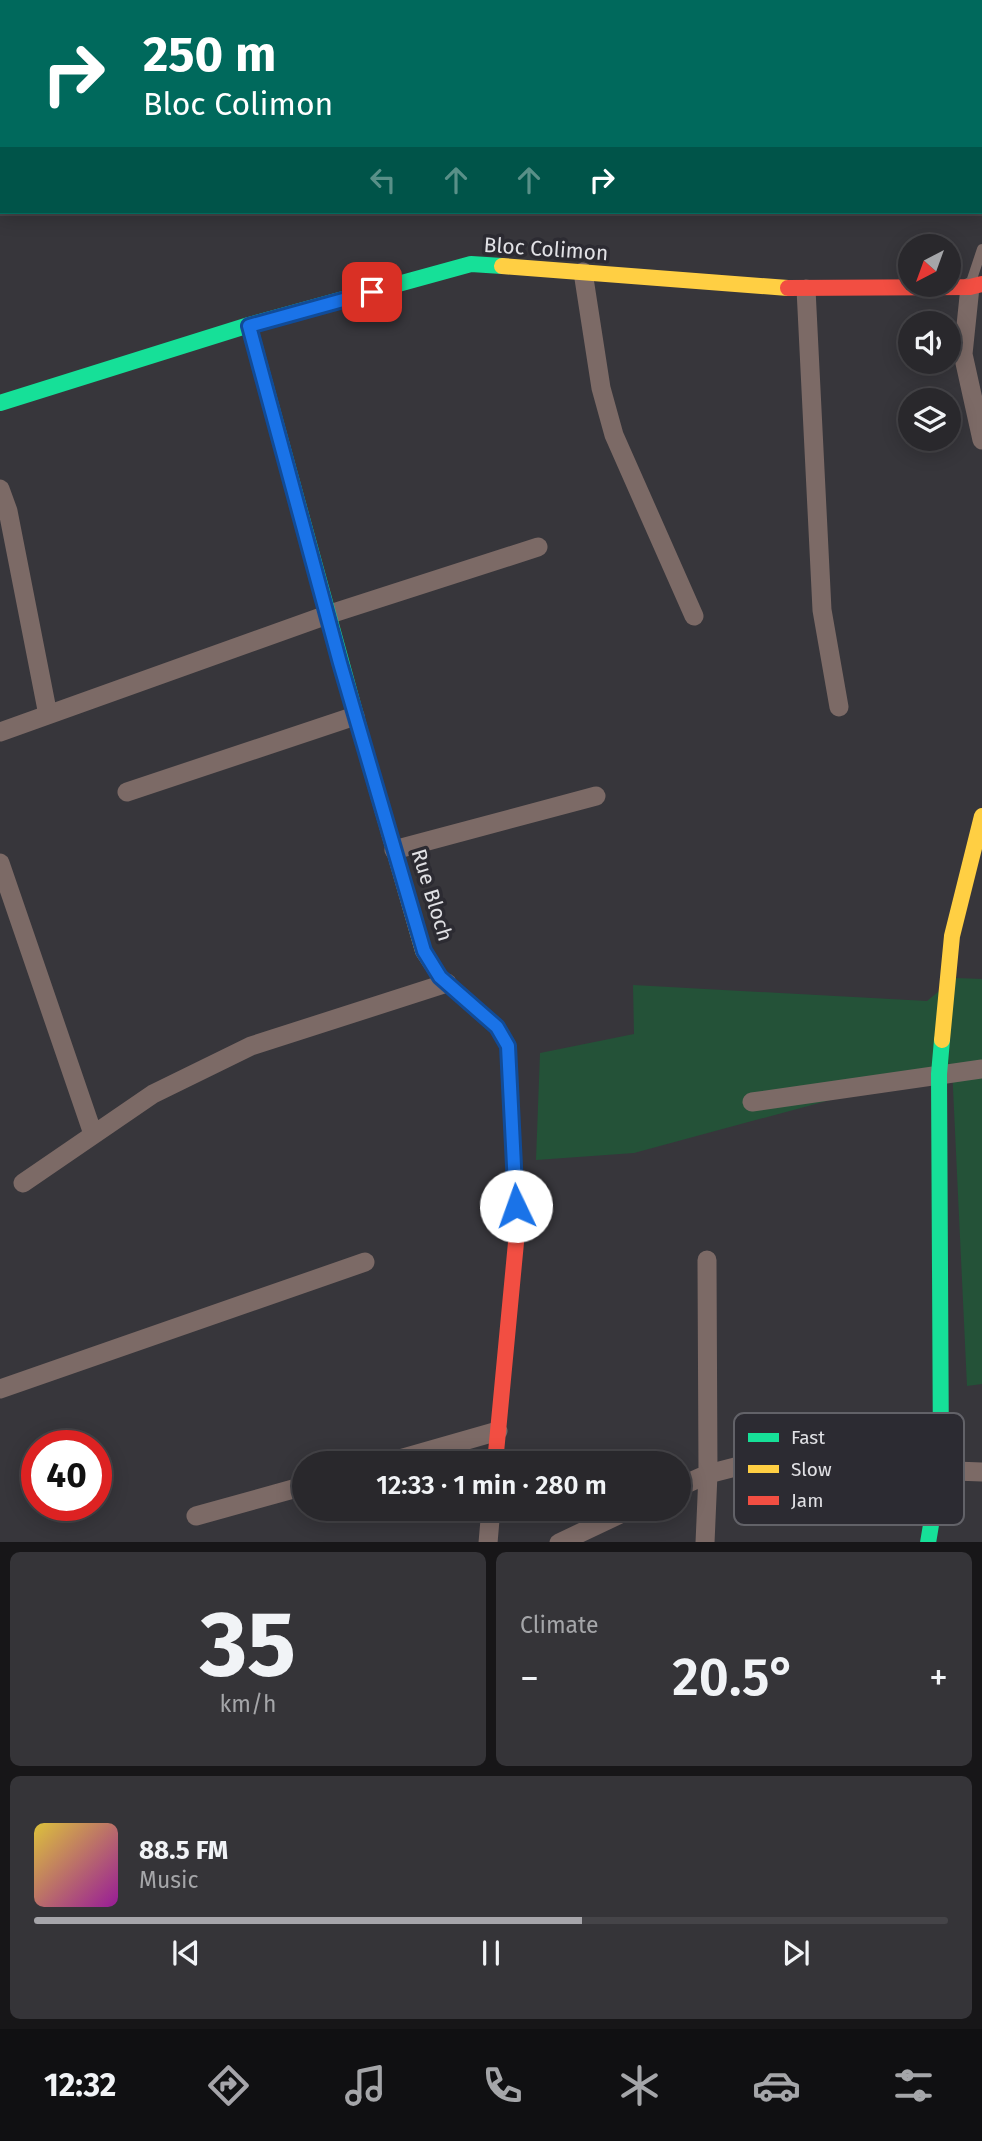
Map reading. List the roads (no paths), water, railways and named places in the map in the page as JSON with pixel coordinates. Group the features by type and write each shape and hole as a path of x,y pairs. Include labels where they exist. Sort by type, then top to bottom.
{"street":[{"name":"Bloc Colimon","path":"0,403 249,326 471,264 806,289 976,286"},
{"path":"583,272 601,388 614,435 695,615"},
{"path":"976,286 963,354 982,440"},
{"path":"806,289 821,610 839,707"},
{"name":"Rue Bloch","path":"249,326 355,716 424,951 435,971 497,1027 508,1046 517,1232 496,1451"},
{"path":"0,489 8,511 48,715"},
{"path":"0,732 327,615 538,547"},
{"path":"127,792 355,716"},
{"path":"394,850 596,796"},
{"path":"941,1413 939,1074 952,936 982,816"},
{"path":"0,863 93,1134"},
{"path":"23,1183 153,1094 251,1046 447,983"},
{"path":"752,1102 982,1069"},
{"path":"705,1542 708,1474 706,1260"},
{"path":"0,1389 365,1262"},
{"path":"428,1451 498,1431"},
{"path":"691,1482 734,1467"},
{"path":"964,1471 982,1472"},
{"path":"196,1516 292,1489"},
{"path":"488,1542 490,1521"},
{"path":"559,1542 605,1521"}],"lane":[{"path":"976,286 982,249"}]}
